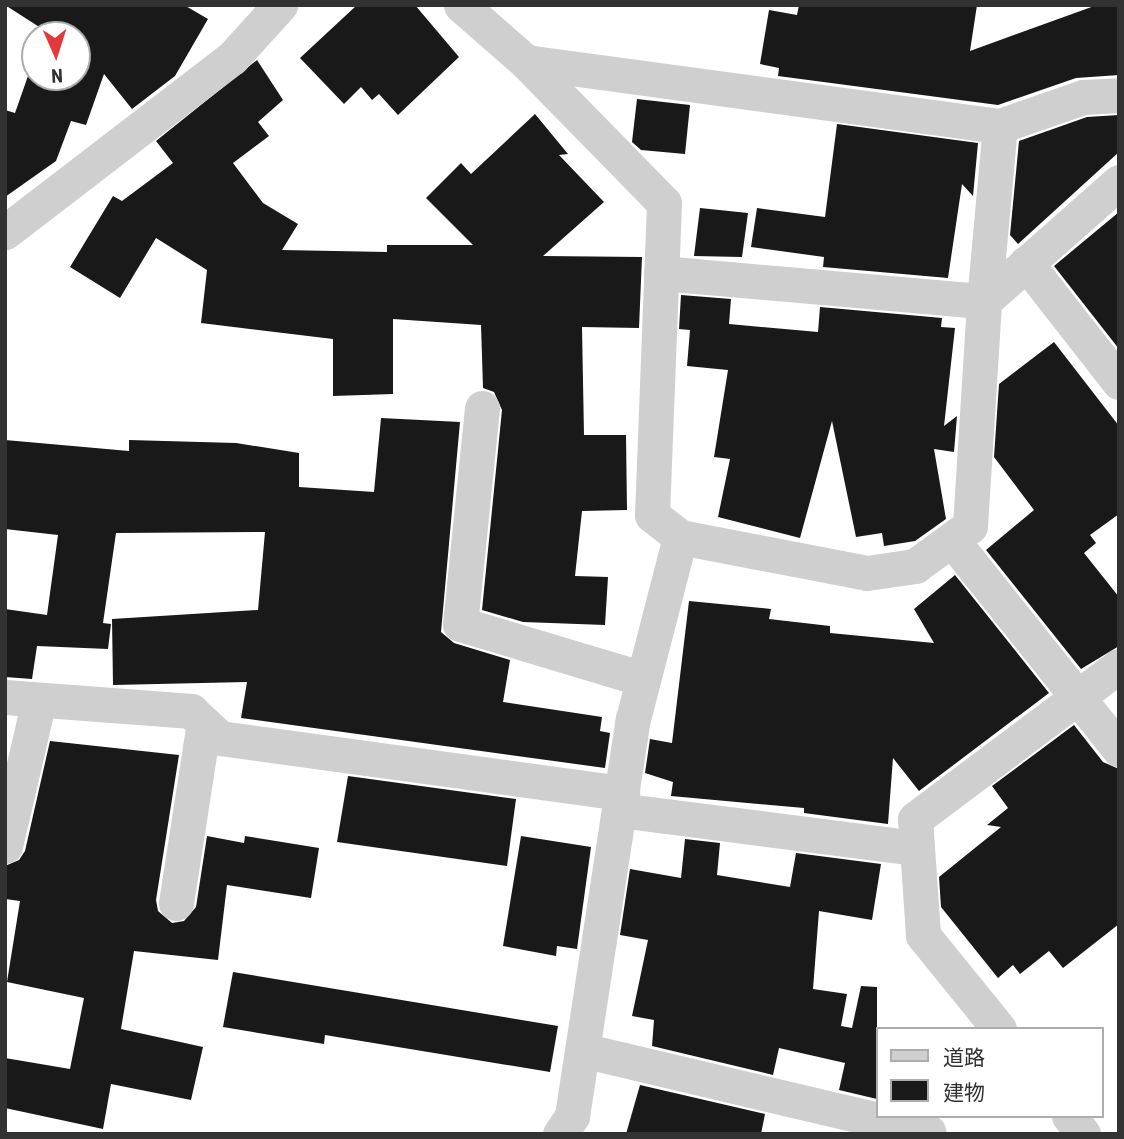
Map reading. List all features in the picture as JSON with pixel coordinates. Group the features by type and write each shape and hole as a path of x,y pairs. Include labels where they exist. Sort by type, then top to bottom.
{"street":[{"path":"5,232 232,58 280,5"},
{"path":"461,5 526,62 664,203 652,515 680,537 867,573 915,566 970,526 984,301 1000,126"},
{"path":"526,62 1000,126 1083,97 1119,96"},
{"path":"661,274 984,301 1119,182"},
{"path":"1026,263 1119,382"},
{"path":"482,408 460,624 643,679"},
{"path":"560,1134 572,1116 643,679 680,537"},
{"path":"952,540 1119,749"},
{"path":"997,1027 923,935 915,819 1119,666"},
{"path":"5,846 22,701 191,711 220,738 915,848"},
{"path":"176,903 204,723"},
{"path":"582,1050 928,1132"},
{"path":"1071,1118 1083,1134"}],"building":[{"path":"5,5 184,5 208,19 175,76 132,109 104,74 86,125 71,121 56,161 5,197 5,110 15,113 23,91 91,91 91,21 30,21"},
{"path":"357,5 415,5 459,57 398,115 379,94 372,100 361,87 344,104 300,58"},
{"path":"799,5 977,5 970,51 1097,5 1119,5 1119,75 1076,78 998,105 778,76 779,68 760,64 769,10 797,15"},
{"path":"257,60 283,100 258,122 269,136 233,163 263,203 298,224 282,250 387,252 387,245 473,245 426,198 461,163 471,174 535,114 568,154 559,155 604,202 543,256 642,257 639,328 582,327 584,435 626,435 627,510 582,511 575,576 608,577 605,625 523,622 482,610 502,410 494,392 483,388 481,325 393,319 393,394 333,396 333,339 201,323 207,270 156,238 120,298 70,267 113,196 122,201 173,163 156,141"},
{"path":"637,99 690,105 685,154 641,150 632,142"},
{"path":"1119,115 1119,152 1018,244 1010,235 1019,141 1087,117"},
{"path":"837,124 978,143 973,196 962,184 948,278 823,267 824,257 751,247 757,208 825,217"},
{"path":"700,208 748,213 742,257 694,256"},
{"path":"1119,212 1119,349 1054,266"},
{"path":"681,295 731,299 729,324 818,332 820,307 942,318 941,327 955,328 944,426 957,416 954,452 934,449 946,519 915,541 884,546 882,533 856,537 832,421 800,538 718,517 730,459 714,457 728,370 687,366 690,330 679,329"},
{"path":"1054,342 1119,426 1119,514 1090,535 1096,543 1084,553 1119,597 1119,646 1081,669 986,550 1034,510 994,457 999,384"},
{"path":"381,418 460,422 441,632 454,643 510,660 503,702 602,717 600,731 610,733 605,768 241,718 247,682 113,685 112,619 258,610 265,532 116,533 103,623 111,624 108,649 37,646 32,679 5,677 5,609 47,615 58,535 5,529 5,440 129,451 129,440 236,443 299,453 299,487 374,492"},
{"path":"955,575 1049,693 919,791 893,758 888,824 804,813 804,808 671,796 673,782 645,773 650,739 672,743 689,601 771,609 769,619 830,626 830,633 934,643 914,609"},
{"path":"1074,725 1103,762 1119,769 1119,924 1063,968 1049,951 1020,974 1013,965 998,978 941,907 939,877 1001,827 987,825 1008,808 992,786"},
{"path":"50,741 179,755 156,900 158,911 172,923 184,921 196,907 207,836 244,843 245,836 319,848 311,898 227,885 218,960 134,951 121,1029 203,1047 191,1100 111,1084 103,1129 5,1108 5,1058 70,1069 84,998 7,982 20,901 5,899 5,866 19,860 25,851"},
{"path":"348,776 516,799 507,866 337,842"},
{"path":"521,836 591,847 577,949 557,946 556,956 503,946"},
{"path":"685,839 720,843 717,875 790,887 796,853 881,864 872,920 819,911 813,989 847,994 841,1026 852,1028 861,986 877,987 876,1099 839,1090 845,1063 779,1048 773,1075 652,1046 654,1020 632,1016 648,940 620,935 630,869 681,878"},
{"path":"233,972 558,1026 550,1072 325,1035 324,1044 223,1027"},
{"path":"640,1085 765,1114 761,1134 626,1134"}]}
